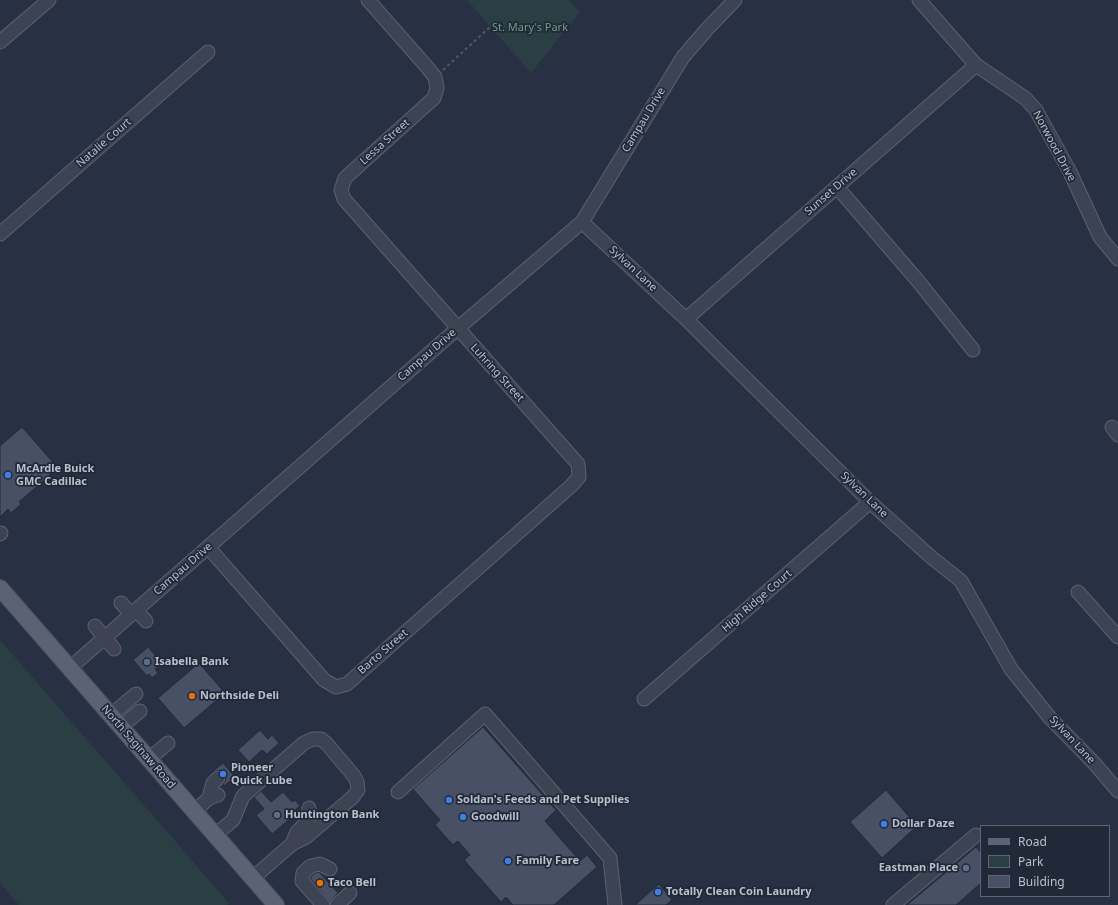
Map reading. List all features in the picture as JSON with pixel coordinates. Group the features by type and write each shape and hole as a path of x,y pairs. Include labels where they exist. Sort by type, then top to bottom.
{"main road":[{"name":"North Saginaw Road","path":"0,588 276,905"}],"street":[{"path":"0,42 48,0"},
{"path":"368,0 434,77"},
{"name":"Campau Drive","path":"70,668 457,329 582,222 683,57 735,0"},
{"name":"Norwood Drive","path":"919,0 976,65 1025,98 1036,110 1070,172 1082,201 1100,237 1118,259"},
{"name":"Natalie Court","path":"0,234 208,52"},
{"name":"Sunset Drive","path":"686,319 976,65"},
{"name":"Lessa Street","path":"341,190 345,178 434,98 437,88 434,77"},
{"path":"837,187 918,281 973,350"},
{"name":"Luhring Street","path":"341,190 344,200 578,464 579,477 571,486"},
{"name":"Sylvan Lane","path":"582,222 686,319 870,502 931,557 961,581 1011,669 1050,718 1094,763 1118,791"},
{"name":"Barto Street","path":"208,547 324,680 336,687 347,684 571,486"},
{"name":"High Ridge Court","path":"644,699 870,502"},
{"path":"1078,592 1118,637"},
{"path":"121,603 146,621"},
{"path":"95,626 114,649"},
{"path":"111,715 136,694"},
{"path":"122,727 140,711"},
{"path":"398,792 485,714 610,858 615,905"},
{"path":"216,835 233,820 243,796 304,743 313,739 321,739 327,744 354,776 358,782 358,790 353,797 306,837 292,844 253,878"},
{"path":"149,759 168,743"},
{"path":"195,811 214,797 213,783 218,778"},
{"path":"292,844 297,832 305,824 308,818 309,808"},
{"path":"893,905 976,835"},
{"path":"323,905 302,881 303,873 311,866 320,864 330,869"},
{"path":"337,905 350,893"}],"path":[{"path":"434,77 490,27"}],"green space":[{"name":"St. Mary's Park","path":"467,0 569,0 580,12 531,73"},
{"path":"0,640 229,903 227,905 19,905 0,883"}],"building":[{"path":"22,427 58,468 19,502 21,504 11,513 8,509 0,517 0,446"},
{"path":"148,647 162,663 155,669 158,673 152,678 149,674 147,676 133,660"},
{"path":"199,663 225,693 184,728 158,698"},
{"path":"483,727 556,810 545,821 580,861 587,855 597,867 554,905 513,905 506,897 501,902 464,860 470,855 458,841 453,845 435,825 440,820 413,789"},
{"path":"260,730 268,739 272,735 279,743 267,754 262,750 249,762 238,750"},
{"path":"223,763 235,777 224,786 223,784 226,780 226,776 224,773 220,770 212,772"},
{"name":"Dollar Daze","path":"886,790 917,826 882,858 850,822"},
{"path":"261,791 271,802 283,792 292,802 295,800 300,806 295,810 297,813 272,834 256,815 264,809 254,797"},
{"name":"Eastman Place","path":"976,847 980,852 980,884 956,905 907,905"},
{"name":"Taco Bell","path":"319,872 338,893 330,902 310,878 315,873"},
{"name":"Totally Clean Coin Laundry","path":"659,884 672,900 666,905 635,905"}],"place":[{"name":"McArdle Buick GMC Cadillac","path":"8,475"},
{"name":"Isabella Bank","path":"147,662"},
{"name":"Northside Deli","path":"192,696"},
{"name":"Pioneer Quick Lube","path":"223,774"},
{"name":"Soldan's Feeds and Pet Supplies","path":"449,800"},
{"name":"Huntington Bank","path":"277,815"},
{"name":"Goodwill","path":"463,817"},
{"name":"Dollar Daze","path":"884,824"},
{"name":"Family Fare","path":"508,861"},
{"name":"Eastman Place","path":"966,868"},
{"name":"Taco Bell","path":"320,883"},
{"name":"Totally Clean Coin Laundry","path":"658,892"}]}
